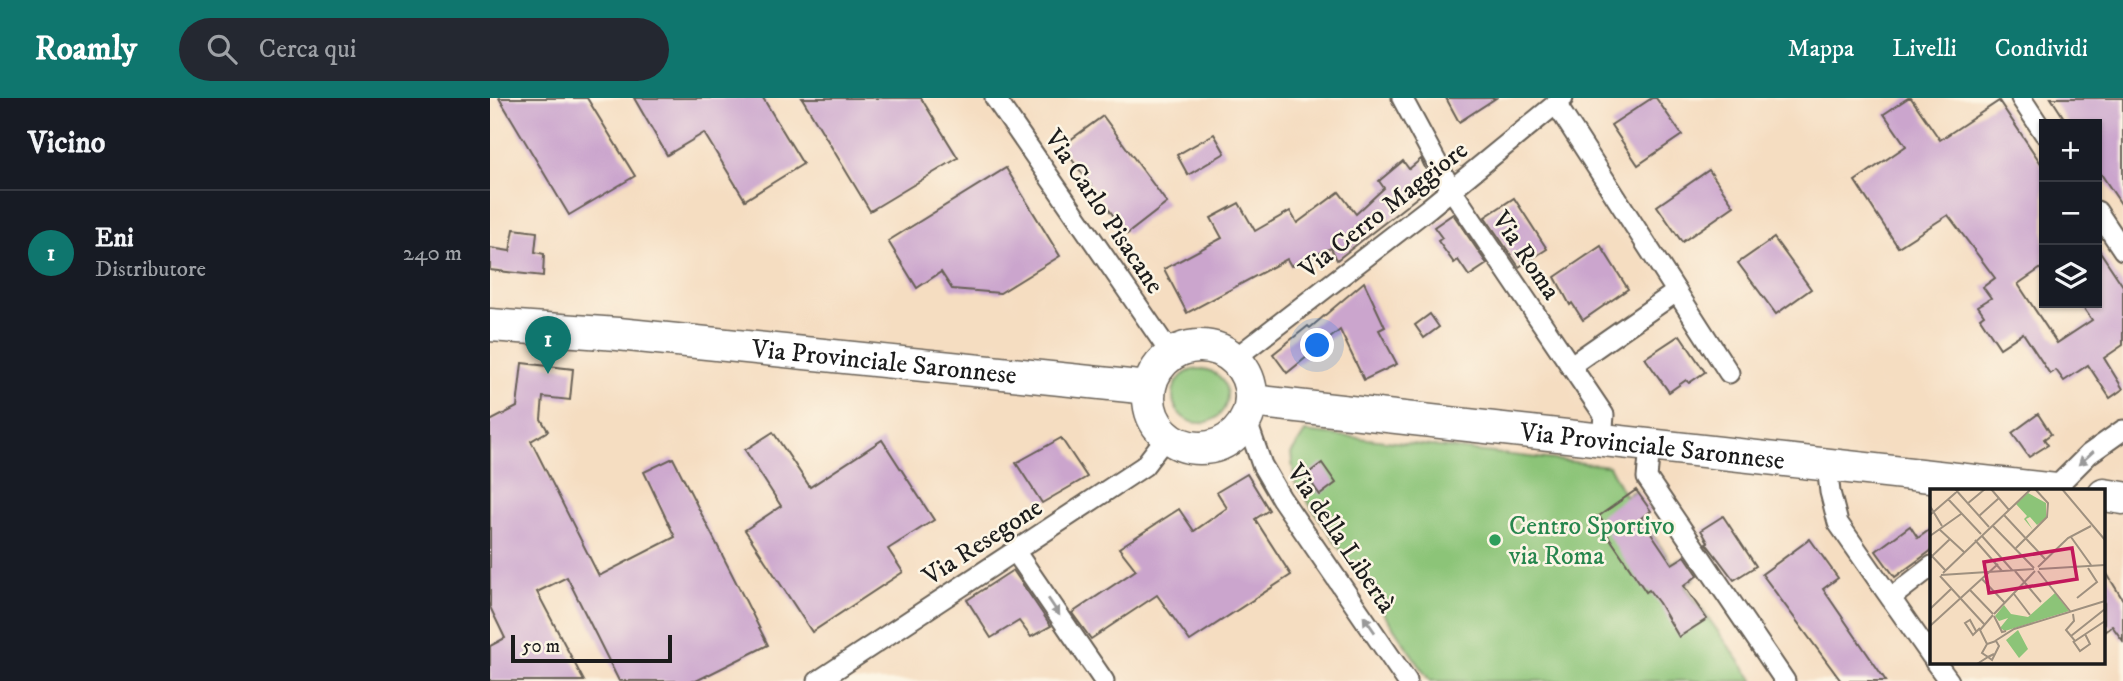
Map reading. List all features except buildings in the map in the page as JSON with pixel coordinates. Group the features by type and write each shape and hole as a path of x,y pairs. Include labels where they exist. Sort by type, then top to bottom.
{"main road":[{"name":"Via Provinciale Saronnese","path":"490,309 618,334"},
{"name":"Via Provinciale Saronnese","path":"490,325 618,334 1149,388"},
{"path":"1203,346 1220,350 1234,359 1247,378 1249,410 1232,437 1211,447 1188,447 1167,436 1151,414 1149,401 1149,388 1157,369 1171,354 1187,347 1203,346"},
{"name":"Via Provinciale Saronnese","path":"1249,410 1602,440 2045,489"}],"street":[{"name":"Via Carlo Pisacane","path":"995,98 1171,354"},
{"name":"Via Roma","path":"1402,98 1451,189 1604,415 1602,440"},
{"path":"2021,98 2039,125"},
{"name":"Via Cerro Maggiore","path":"1234,359 1560,101"},
{"path":"1560,101 1676,292 1729,373"},
{"path":"2102,218 2123,250"},
{"path":"1570,366 1676,292"},
{"name":"Via della Libertà","path":"1249,410 1262,465 1281,498 1407,681"},
{"path":"2055,489 2089,454 2123,430"},
{"name":"Via Resegone","path":"818,681 1144,466 1167,436"},
{"path":"1650,445 1647,478 1785,681"},
{"path":"1827,466 1838,523 1930,654"},
{"path":"1015,551 1104,681"},
{"path":"1892,597 1930,568"},
{"path":"1937,664 1948,681"}],"green space":[{"path":"1205,369 1215,373 1223,381 1227,396 1223,411 1215,419 1195,423 1185,419 1177,411 1173,391 1177,381 1185,373"},
{"name":"Centro Sportivo via Roma","path":"1305,432 1609,466 1625,496 1636,490 1641,518 1672,563 1682,558 1695,578 1685,586 1754,681 1430,681 1295,483 1291,454"}],"place":[{"name":"Eni","path":"548,374"},
{"name":"Centro Sportivo via Roma","path":"1495,540"}]}
